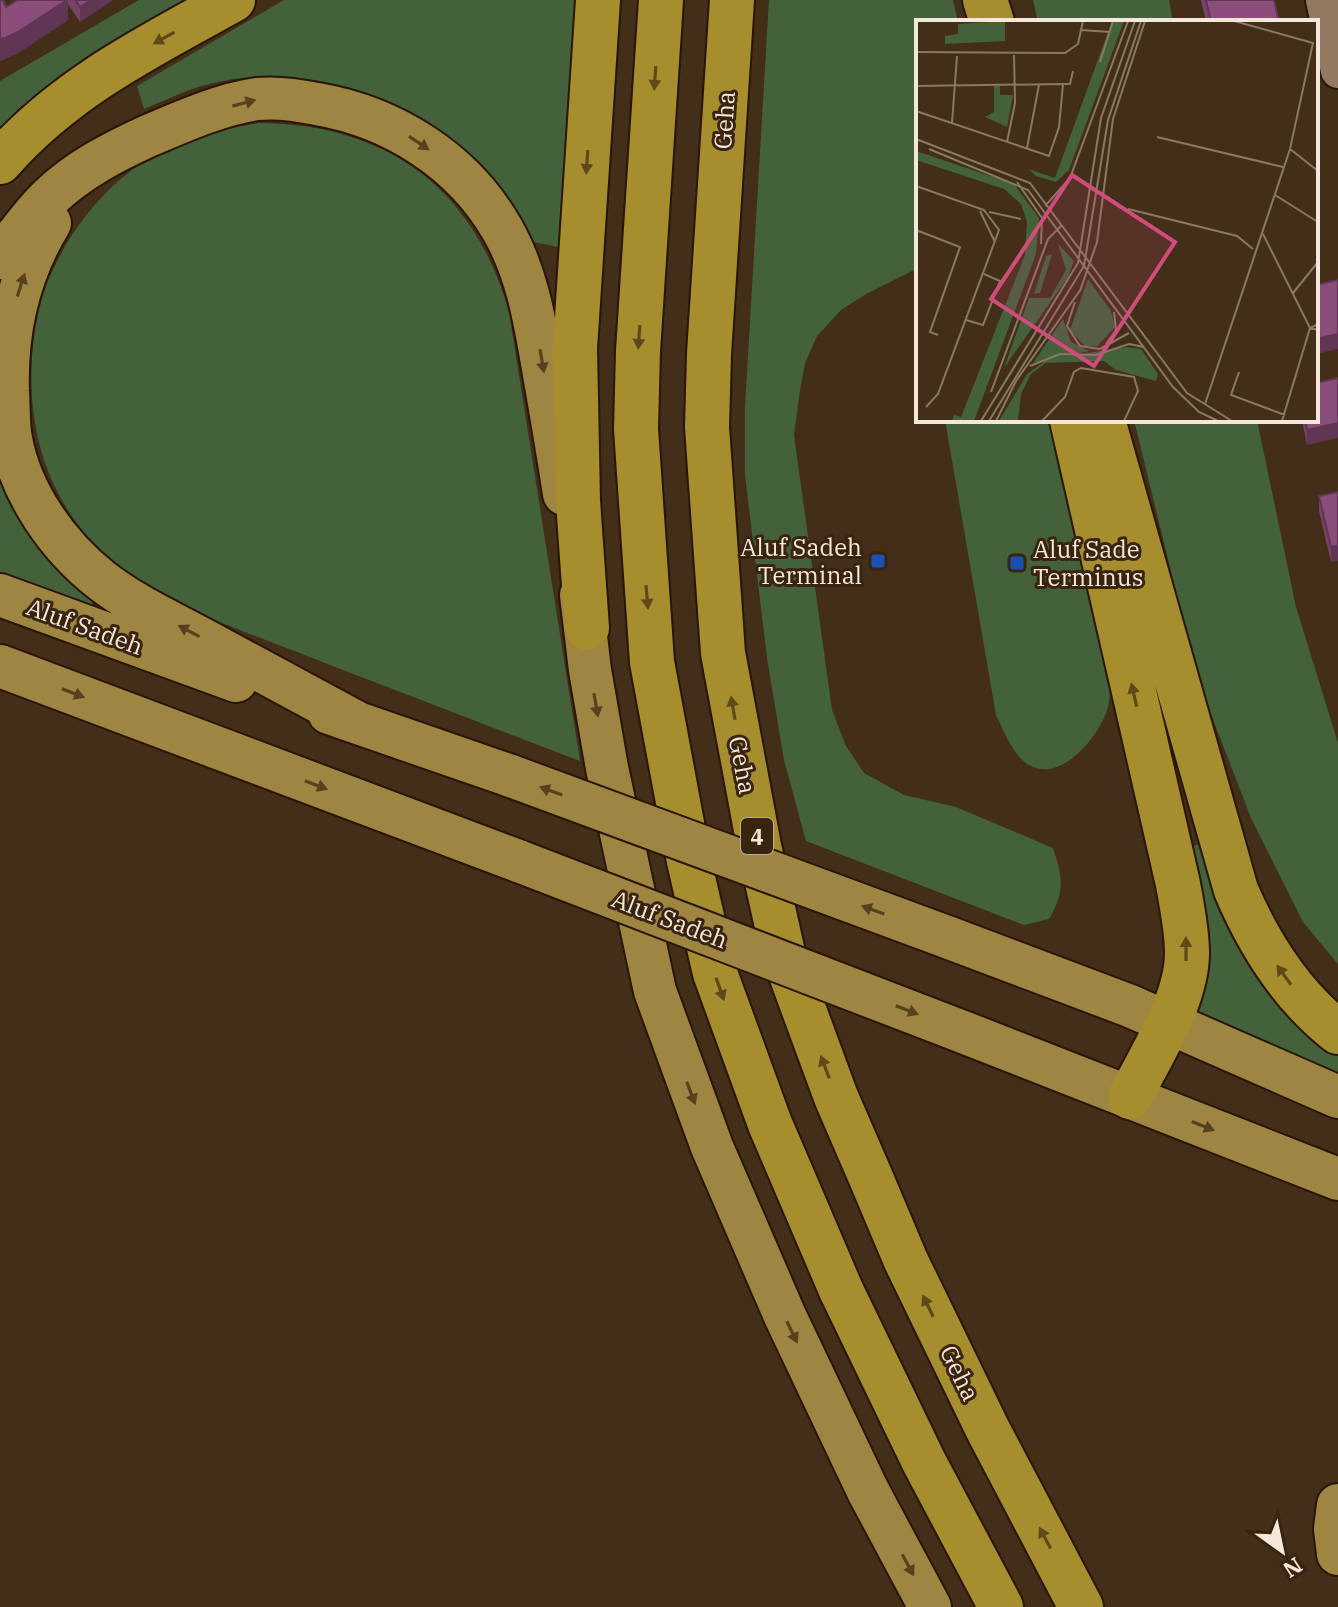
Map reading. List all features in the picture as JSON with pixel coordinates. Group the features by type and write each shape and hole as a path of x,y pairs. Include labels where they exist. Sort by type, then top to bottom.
{"highway":[{"path":"0,162 48,114 92,80 233,0"},
{"path":"587,628 578,501 575,348 598,0"},
{"path":"661,0 638,351 636,429 652,662 689,861 715,973 770,1124 841,1290 924,1462 1001,1607"},
{"name":"Geha","path":"732,0 707,427 723,653 759,846 783,953 836,1097 906,1261 988,1430 1081,1607"},
{"path":"978,0 983,20"},
{"path":"985,0 991,20"},
{"path":"1072,422 1186,930 1187,955 1182,991 1130,1097"},
{"path":"1104,422 1236,890 1251,926 1286,980 1338,1032"}],"main road":[{"path":"0,258 50,197 82,170 118,149 201,115 257,99 295,100 349,109 384,122 417,140 460,174 502,227 525,278 535,320 587,628 590,670 628,874 655,991 712,1147 785,1316 868,1491 930,1607"},
{"path":"118,149 76,188 55,215 37,244 22,281 14,309 7,372 11,440 23,478 59,539 103,582 356,722"},
{"name":"Aluf Sadeh","path":"0,595 511,776 947,937 1130,1006 1338,1097"},
{"name":"Aluf Sadeh","path":"0,666 521,862 1338,1179"},
{"path":"1338,1505 1335,1529 1338,1554"}],"street":[{"path":"1323,0 1338,71"}],"green space":[{"path":"139,0 205,0 0,138 0,81"},
{"path":"284,0 580,0 563,248 534,242 492,176 445,134 413,114 344,86 269,76 232,79 195,88 144,109 137,86"},
{"path":"769,0 953,0 958,20 916,20 916,269 841,310 817,336 805,363 794,435 832,710 846,746 864,773 904,795 956,807 1053,848 1061,884 1058,901 1049,919 1024,925 806,841 784,760 767,658 745,475 745,407"},
{"path":"1033,0 1169,0 1173,20 1038,20"},
{"path":"259,123 305,126 347,136 385,151 419,171 448,198 473,230 493,268 509,312 580,761 180,608 139,583 109,559 84,532 64,503 48,470 37,436 32,398 32,358 37,319 60,255 92,208 112,187 158,153 183,141"},
{"path":"945,422 1052,422 1108,670 1109,702 1100,726 1081,751 1057,767 1044,769 1031,766 1019,756 996,715"},
{"path":"1134,422 1257,422 1296,607 1338,743 1338,964 1303,922 1251,818 1197,678"},
{"path":"0,474 30,533 56,568 94,595 90,610 0,578"},
{"path":"1207,842 1338,1044 1338,1077 1192,1017 1184,849"}],"building":[{"path":"0,0 6,7 18,0 67,0 0,40"},
{"path":"75,0 91,0 80,7"},
{"path":"1206,0 1274,0 1279,20 1211,20"},
{"path":"1338,280 1338,334 1318,339 1318,285"},
{"path":"1338,378 1338,423 1307,430 1305,422 1318,422 1318,383"},
{"path":"1338,492 1338,546 1331,547 1319,496"}],"place":[{"name":"Aluf Sadeh Terminal","path":"878,561"},
{"name":"Aluf Sade Terminus","path":"1017,563"}]}
